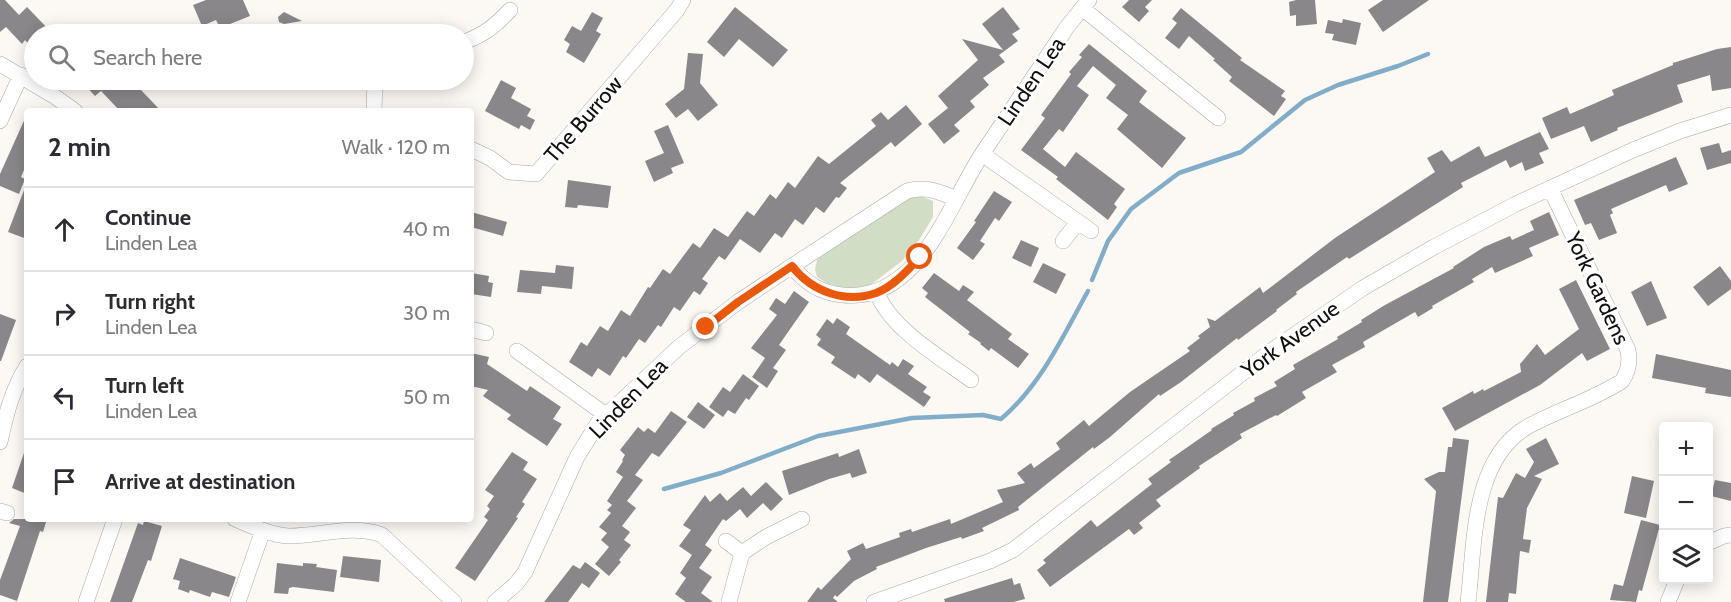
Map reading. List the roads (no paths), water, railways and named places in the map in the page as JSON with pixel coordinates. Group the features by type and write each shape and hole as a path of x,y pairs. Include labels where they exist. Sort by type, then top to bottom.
{"street":[{"name":"Linden Lea","path":"792,266 806,282 834,295 877,293 901,277 934,242 982,154 1067,27 1086,4 1218,118"},
{"name":"The Burrow","path":"474,150 490,158 509,172 536,174 680,5"},
{"path":"474,39 493,28 510,10"},
{"path":"0,64 24,77"},
{"path":"0,121 21,75"},
{"path":"44,90 70,108"},
{"path":"374,108 375,90"},
{"name":"York Avenue","path":"874,602 1000,557 1013,550 1318,318 1394,270 1481,222 1550,188 1660,139 1731,115"},
{"path":"982,154 1084,227 1063,241"},
{"name":"Linden Lea","path":"495,602 516,584 525,572 589,436 606,415 679,347 738,302 907,190 919,187 956,199"},
{"name":"York Gardens","path":"1468,602 1481,499 1488,473 1498,453 1511,438 1528,427 1622,381 1629,365 1628,350 1550,188"},
{"path":"877,293 898,324 971,380"},
{"path":"517,351 606,415"},
{"path":"0,442 10,399 24,371"},
{"path":"729,602 742,553 766,537 802,519"},
{"path":"86,602 114,522"},
{"path":"243,522 286,536 356,529 382,535 454,602"},
{"path":"238,602 263,530"},
{"path":"1713,541 1731,535"},
{"path":"726,541 742,553"},
{"path":"1668,602 1675,584"}],"waterway":[{"path":"1092,280 1108,241 1131,209 1179,173 1241,152 1305,100 1338,85 1428,54"},
{"path":"664,489 721,473 818,436 912,418 983,415 1001,419 1015,406 1040,375 1088,291"}]}
